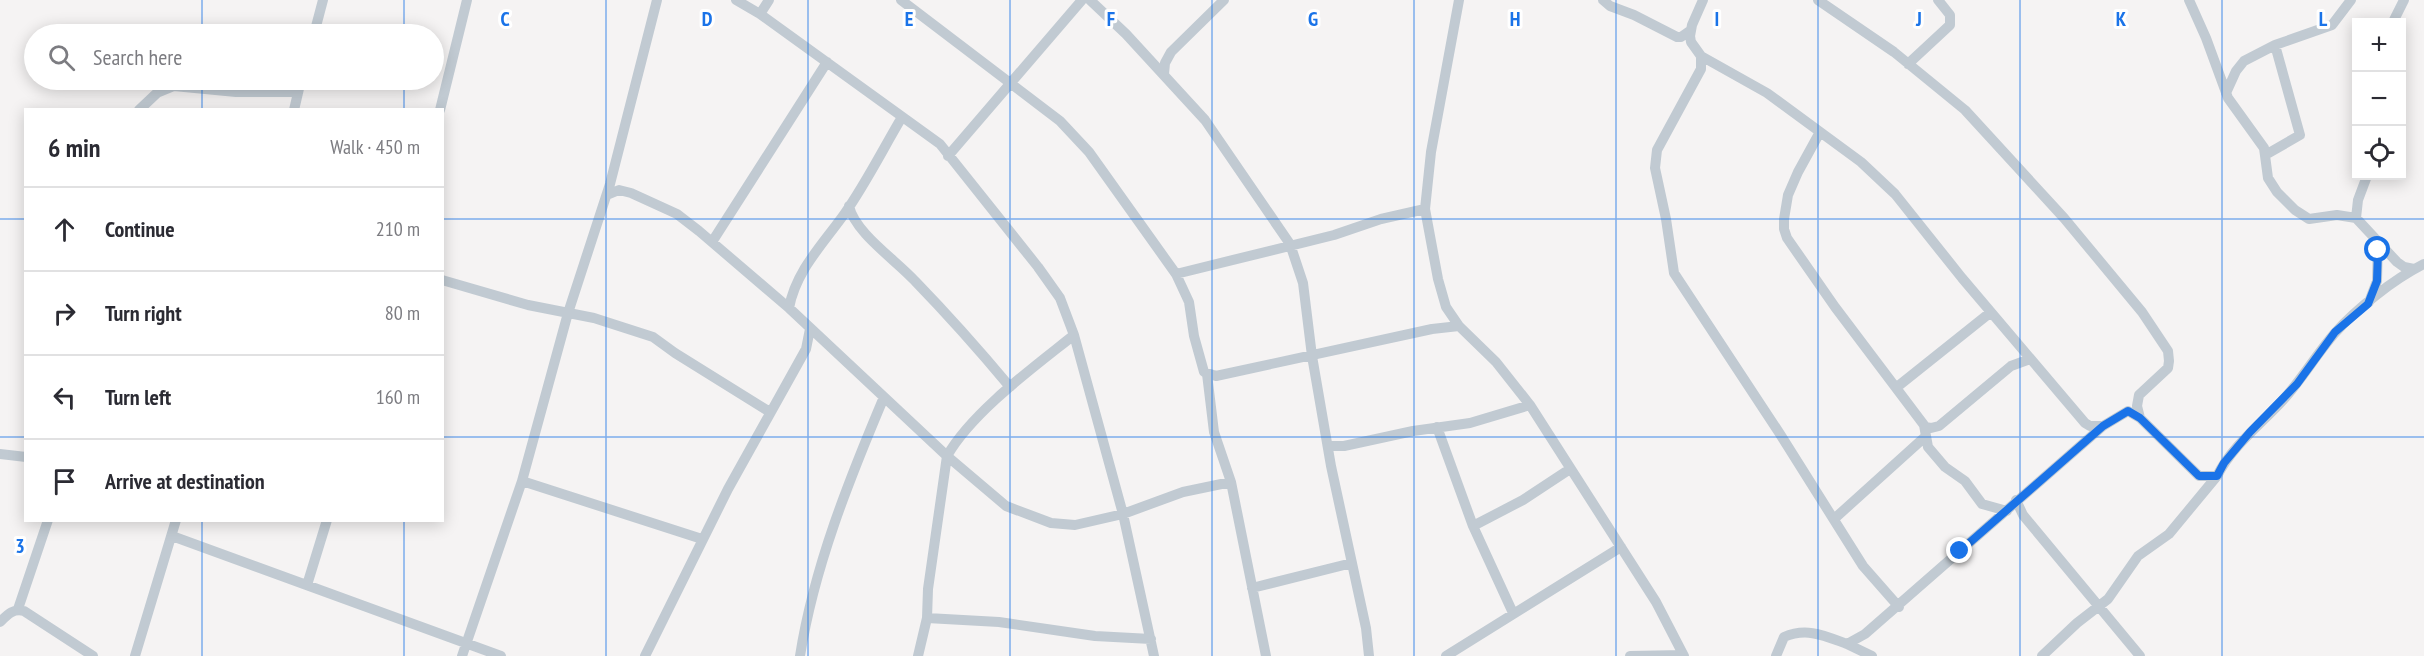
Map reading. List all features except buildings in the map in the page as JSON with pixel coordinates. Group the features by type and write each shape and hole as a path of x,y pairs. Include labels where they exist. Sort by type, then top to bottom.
{"street":[{"path":"317,24 323,0"},
{"path":"440,108 467,0"},
{"path":"462,656 522,481 567,313 607,195 657,0"},
{"path":"736,0 760,14 940,144 1055,290 1074,335 1123,514 1154,656"},
{"path":"760,14 769,0"},
{"path":"901,0 1060,121 1089,152 1176,274 1189,302 1199,358 1204,372 1216,376 1432,329 1459,326"},
{"path":"948,156 1082,0"},
{"path":"1090,0 1164,74 1205,120 1290,244 1303,283 1312,356 1331,465 1370,656"},
{"path":"1164,74 1165,63 1172,52 1224,0"},
{"path":"1459,0 1431,152 1425,209 1437,279 1446,307 1459,326 1496,363 1530,405 1561,451 1570,469 1656,602 1683,655 1630,656"},
{"path":"1603,0 1610,6 1634,15 1677,37 1691,30"},
{"path":"1703,0 1691,30 1690,42 1701,56 1767,93 1861,162 1895,194 2085,423 2090,426 2103,426"},
{"path":"1818,0 1908,64 1965,110 2064,218 2136,303 2168,351 2168,368 2139,395 2137,400 2140,418"},
{"path":"1908,64 1950,25 1950,15 1938,0"},
{"path":"2189,0 2226,93 2260,140 2267,154 2268,178 2277,192 2295,210 2309,219 2337,215 2356,219 2404,267 2419,266"},
{"path":"2226,93 2236,71 2244,61 2275,45 2332,25 2350,0"},
{"path":"2395,18 2404,0"},
{"path":"2267,154 2300,135 2275,45"},
{"path":"1701,56 1701,69 1657,150 1655,168 1674,273 1863,566 1899,607"},
{"path":"712,242 827,63"},
{"path":"141,108 157,93 164,90"},
{"path":"215,90 298,92 294,108"},
{"path":"789,308 794,287 849,206 902,117"},
{"path":"1820,132 1797,172 1788,195 1784,219 1787,237 1835,307 1897,387 1926,432 1928,447 1933,454 1949,471 1965,481 1982,504 2007,511"},
{"path":"2356,219 2358,200 2366,180"},
{"path":"607,195 619,190 657,203 677,214 789,308 947,456 1006,506 1052,523 1075,525 1123,514 1183,492 1231,482"},
{"path":"849,206 851,215 859,227 915,280 1010,387"},
{"path":"1176,274 1261,254 1290,244 1334,235 1381,219 1425,209"},
{"path":"2368,304 2377,281 2378,241"},
{"path":"2042,656 2077,623 2098,608 2116,588 2138,556 2169,534 2250,432 2297,384 2335,332 2419,266"},
{"path":"444,281 528,305 594,318 653,337 770,412"},
{"path":"1897,387 1991,312"},
{"path":"645,656 702,539 806,349 810,329"},
{"path":"918,656 927,618 928,589 947,456 956,440 1010,387 1074,335"},
{"path":"1834,519 1926,432 1939,426 2011,366 2030,359"},
{"path":"1208,374 1214,432 1231,482 1266,656"},
{"path":"800,656 806,617 837,517 884,398"},
{"path":"1329,446 1344,446 1437,427 1470,423 1530,405"},
{"path":"1847,644 1865,634 1899,607 2007,511 2016,500 2103,426 2128,411 2140,418 2199,476 2217,476"},
{"path":"1437,427 1473,526 1513,613"},
{"path":"0,454 24,457"},
{"path":"1473,526 1523,500 1570,469"},
{"path":"522,481 702,539"},
{"path":"2016,500 2023,515 2140,656"},
{"path":"0,622 18,609 47,522"},
{"path":"135,656 176,522"},
{"path":"307,585 326,522"},
{"path":"172,536 501,656"},
{"path":"1446,656 1621,547"},
{"path":"1252,588 1352,564"},
{"path":"18,609 93,656"},
{"path":"927,618 999,622 1095,636 1150,639"},
{"path":"1776,656 1784,638 1796,632 1811,632 1847,644 1872,656"}],"route":[{"path":"1960,551 2103,426 2128,411 2140,418 2199,476 2217,476 2224,463 2250,432 2297,384 2335,332 2368,304 2377,281 2378,250"}]}
